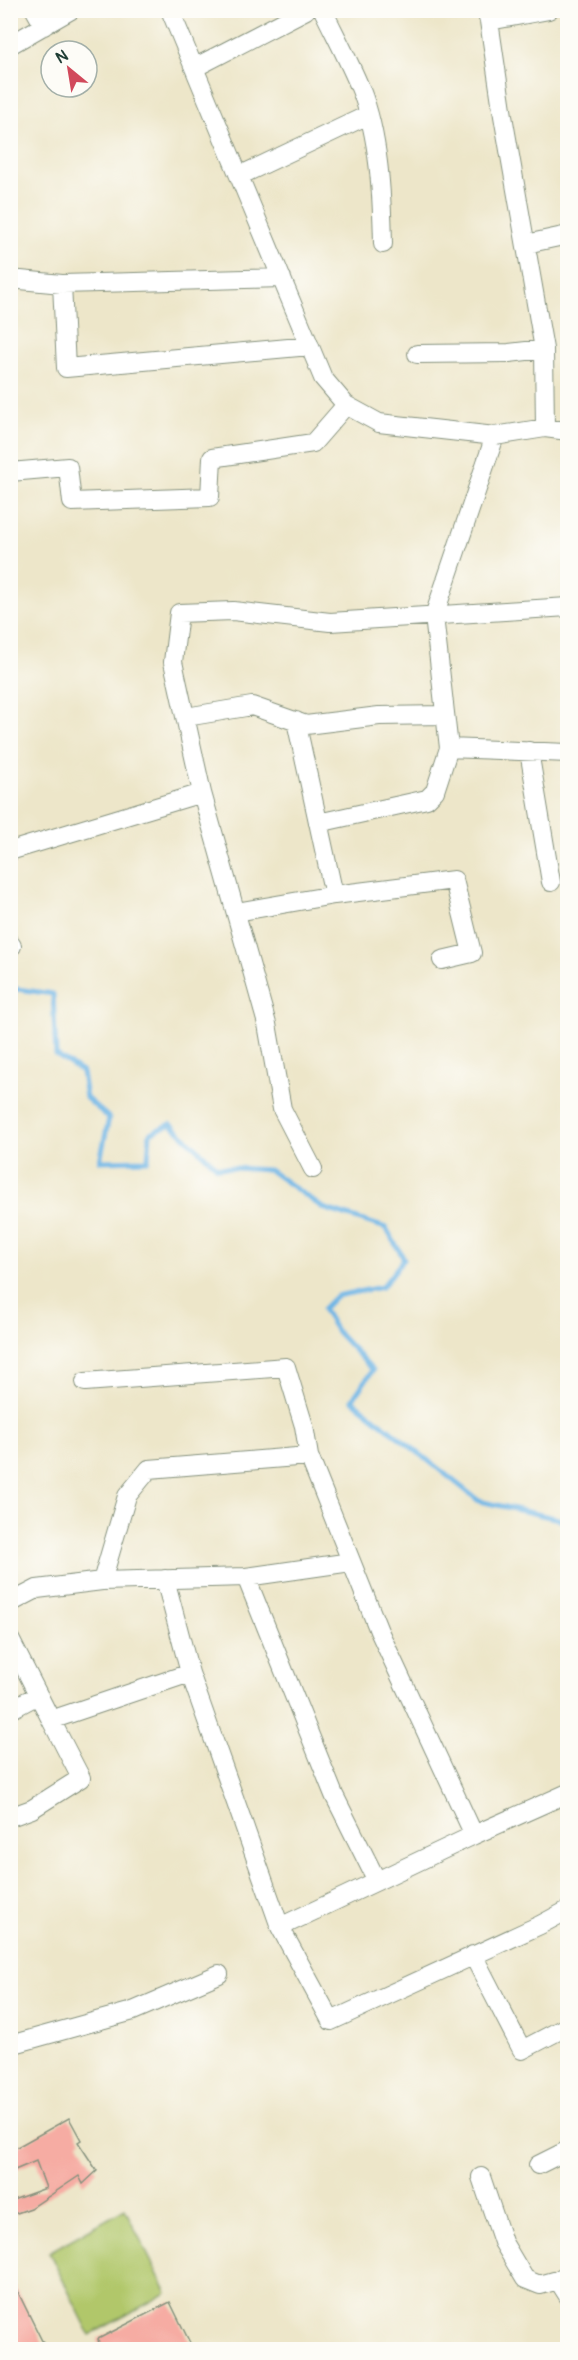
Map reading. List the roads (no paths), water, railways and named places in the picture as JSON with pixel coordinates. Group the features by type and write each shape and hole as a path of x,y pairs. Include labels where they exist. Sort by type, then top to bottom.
{"street":[{"path":"10,45 40,18 71,10"},
{"path":"170,10 323,378 346,405 379,423 495,436 545,429 567,430"},
{"path":"194,68 306,10"},
{"path":"323,10 361,90 368,115 382,184 383,244"},
{"path":"545,429 544,349 488,16 549,10"},
{"path":"239,176 368,115"},
{"path":"526,244 567,235"},
{"path":"10,279 62,284 282,278"},
{"path":"62,284 66,368 310,346"},
{"path":"417,354 509,353 544,349"},
{"path":"10,472 68,467 72,502 210,497 212,458 313,443 346,405"},
{"path":"318,823 427,799 435,791 449,748 434,616 495,436"},
{"path":"313,1168 282,1109 267,1023 202,793 172,662 179,613 232,611 330,622 537,607 567,607"},
{"path":"186,717 252,706 306,725 378,716 445,715"},
{"path":"296,721 334,895"},
{"path":"449,748 567,753"},
{"path":"529,751 551,882"},
{"path":"10,851 202,793"},
{"path":"236,912 334,895 454,880 472,953 442,960"},
{"path":"85,1382 286,1367 304,1426 309,1456 351,1562 379,1631 474,1835"},
{"path":"102,1581 127,1496 149,1469 309,1456"},
{"path":"10,1603 36,1589 102,1581 246,1577 351,1562"},
{"path":"246,1577 334,1795 377,1881"},
{"path":"165,1579 190,1673 280,1927 331,2021 567,1910"},
{"path":"10,1639 81,1778 32,1809 10,1817"},
{"path":"51,1720 190,1673"},
{"path":"10,1710 39,1695"},
{"path":"280,1927 567,1792"},
{"path":"473,1955 522,2050 567,2026"},
{"path":"10,2045 132,2012 219,1974"},
{"path":"538,2165 567,2150"},
{"path":"481,2177 503,2242 525,2278 540,2285 562,2277 567,2296"}],"waterway":[{"path":"10,988 53,994 56,1055 82,1072 86,1098 109,1118 100,1161 148,1160 150,1133 171,1124 217,1167 269,1170 323,1208 386,1228 404,1259 382,1287 336,1296 323,1309 337,1332 373,1370 352,1400 479,1501 568,1521"}]}
